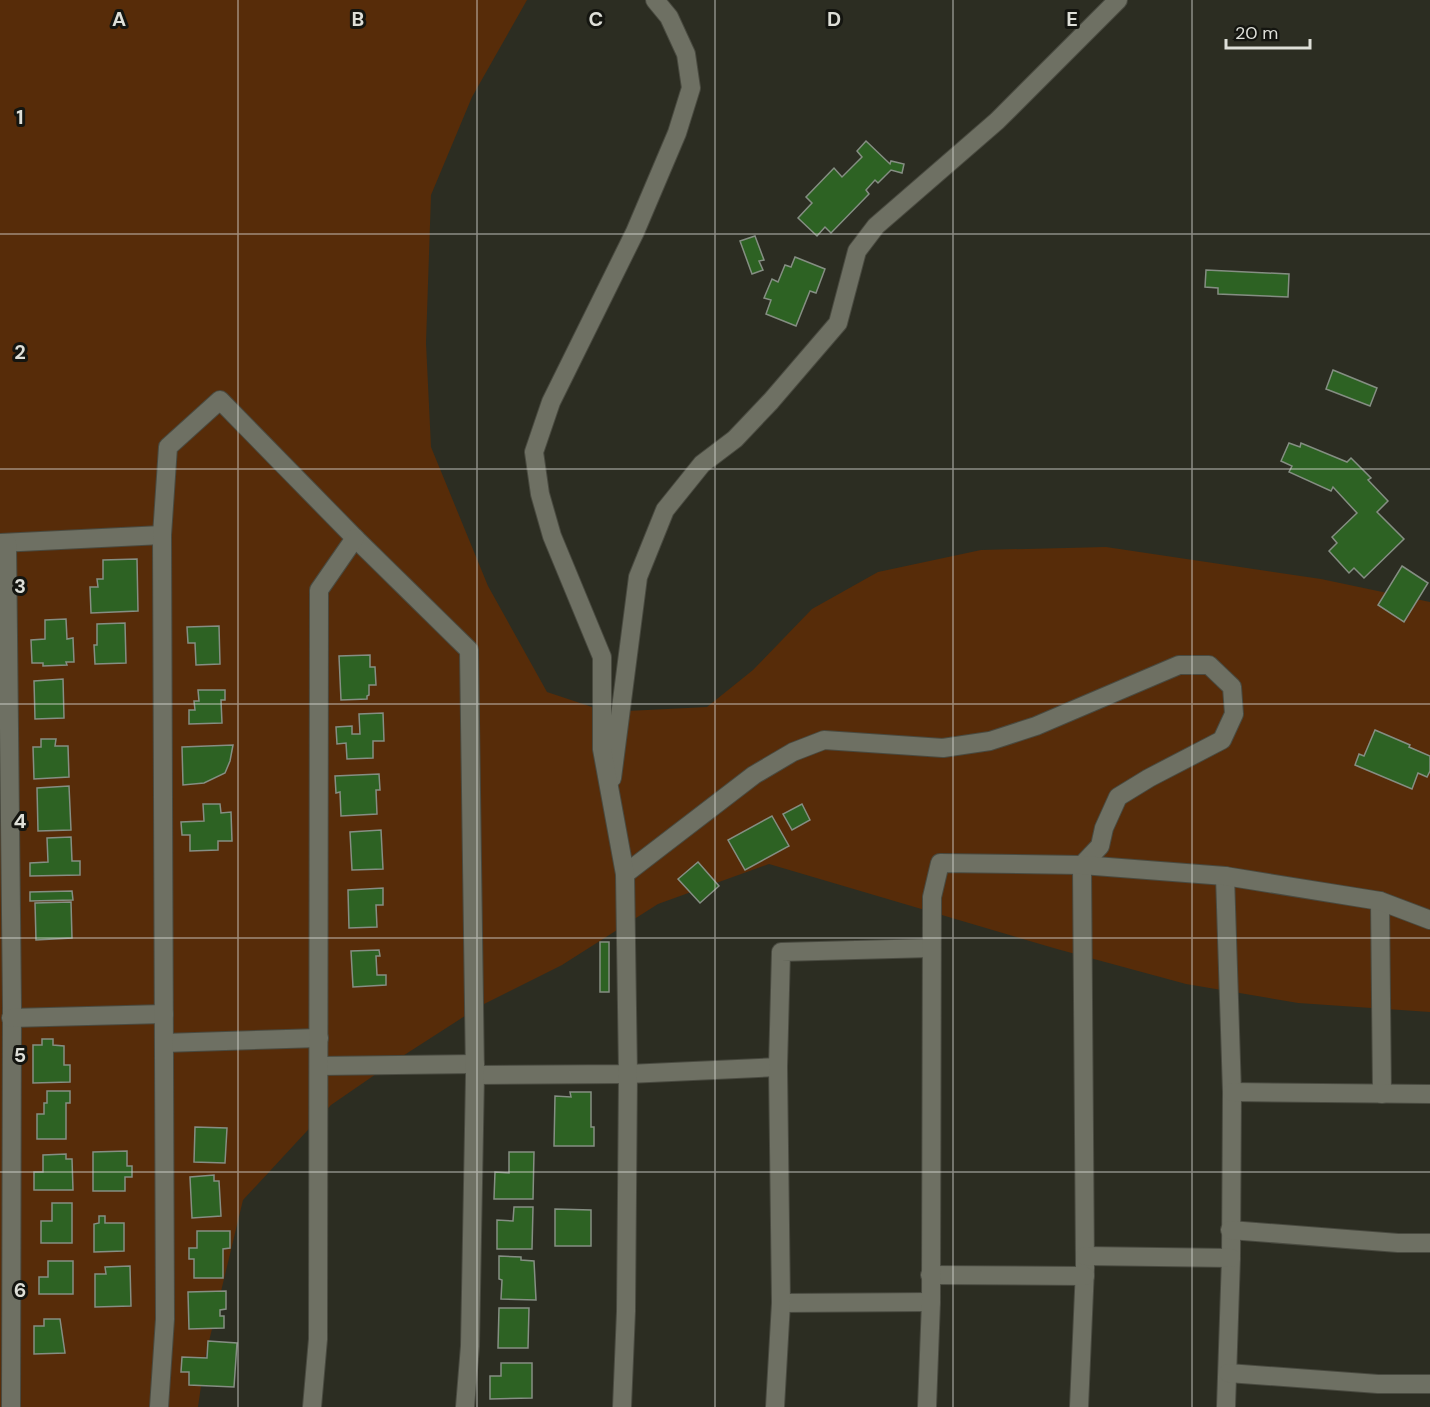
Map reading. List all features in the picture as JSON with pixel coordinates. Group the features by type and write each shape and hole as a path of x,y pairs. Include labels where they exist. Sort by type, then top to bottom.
{"street":[{"path":"622,1407 626,1311 628,1074 625,874 609,797 602,749 603,657 581,610 552,536 540,494 534,452 551,402 635,232 677,133 692,88 686,54 669,17 656,0"},
{"path":"609,797 638,577 665,510 702,464 735,439 838,323 857,251 876,226 998,121 1118,0"},
{"path":"159,1407 165,1318 162,536 168,447 220,400 469,650 475,1070 470,1346 465,1407"},
{"path":"11,1407 3,543 162,536"},
{"path":"312,1407 318,1340 319,590 355,538"},
{"path":"625,874 754,775 793,752 824,740 943,748 990,741 1036,726 1179,665 1209,665 1232,687 1234,714 1222,740 1118,797 1104,828 1101,846 1082,865 1085,1276 1079,1407"},
{"path":"927,1407 931,1302 932,897 940,863 1082,865 1225,876 1380,901 1430,920"},
{"path":"1225,876 1232,1092 1231,1258 1226,1407"},
{"path":"1380,901 1383,1094"},
{"path":"775,1407 781,1303 778,1067 781,952 931,948"},
{"path":"8,1010 164,1014"},
{"path":"164,1042 319,1038"},
{"path":"319,1066 628,1074 778,1067"},
{"path":"1232,1092 1430,1094"},
{"path":"1230,1230 1398,1243 1430,1243"},
{"path":"1085,1256 1231,1258"},
{"path":"930,1275 1085,1276"},
{"path":"781,1303 931,1302"},
{"path":"1228,1373 1378,1384 1430,1384"}],"shaded area":[{"path":"0,0 527,0 472,97 431,195 426,343 431,447 488,586 547,692 607,712 707,707 753,670 812,609 878,572 981,550 1106,547 1321,579 1430,602 1430,1012 1298,1003 1186,984 1057,949 769,864 658,904 562,965 482,1005 331,1105 243,1200 205,1358 198,1407 0,1407"}],"building":[{"path":"866,141 890,164 891,161 904,164 902,173 891,170 878,183 875,180 866,190 869,194 831,233 825,227 817,236 798,218 812,203 806,197 834,168 842,177 862,157 857,151"},
{"path":"755,236 764,260 759,261 763,270 752,274 740,241"},
{"path":"795,257 825,269 816,293 810,291 796,326 766,314 771,300 764,298 772,279 778,282 785,265 791,267"},
{"path":"1206,270 1289,274 1288,297 1218,294 1218,288 1205,287"},
{"path":"1333,370 1377,388 1370,406 1326,389"},
{"path":"1289,443 1300,447 1301,443 1347,462 1351,458 1371,478 1368,480 1388,501 1377,512 1404,539 1364,578 1354,568 1349,573 1329,551 1337,543 1332,537 1357,513 1333,487 1331,491 1289,472 1292,466 1281,461"},
{"path":"137,559 138,611 91,613 90,587 98,587 97,579 103,579 103,560"},
{"path":"1402,566 1428,583 1404,622 1378,605"},
{"path":"66,619 67,639 73,638 74,662 66,662 67,665 43,666 43,663 32,663 31,640 45,639 45,620"},
{"path":"125,623 126,663 95,664 94,645 97,645 97,624"},
{"path":"219,626 220,664 196,665 195,643 188,643 187,627"},
{"path":"370,655 370,667 375,667 376,685 369,685 367,699 341,700 339,656"},
{"path":"63,679 64,718 35,719 34,681"},
{"path":"198,690 225,690 225,700 221,700 222,723 189,724 189,710 195,710 194,701 199,701"},
{"path":"383,713 384,741 373,741 373,758 347,759 346,743 337,744 336,727 352,726 352,734 360,734 359,714"},
{"path":"1375,730 1430,756 1430,771 1427,777 1418,773 1412,789 1355,765 1359,754 1364,756"},
{"path":"41,739 56,739 55,746 68,746 69,777 34,779 33,747 41,747"},
{"path":"233,745 225,773 204,783 183,785 182,747"},
{"path":"379,774 380,790 376,790 377,814 341,816 340,792 336,793 335,776"},
{"path":"69,786 71,830 38,831 37,788"},
{"path":"203,804 220,804 221,813 231,812 232,841 218,841 218,850 190,851 190,835 182,835 181,822 204,821"},
{"path":"802,804 810,820 792,830 783,814"},
{"path":"772,816 789,846 745,870 728,840"},
{"path":"381,830 383,869 352,870 350,832"},
{"path":"71,837 72,861 80,861 80,875 30,876 30,863 48,862 47,838"},
{"path":"698,862 719,886 700,903 678,879"},
{"path":"383,888 383,905 376,905 377,927 349,928 348,890"},
{"path":"72,891 73,900 30,901 30,892"},
{"path":"71,902 72,938 36,940 35,903"},
{"path":"600,942 609,942 609,992 600,992"},
{"path":"379,950 380,956 376,956 377,975 386,975 386,985 353,987 351,951"},
{"path":"42,1039 53,1039 53,1045 64,1046 64,1065 70,1065 70,1082 33,1083 33,1045 42,1045"},
{"path":"47,1091 70,1091 70,1103 66,1103 66,1139 37,1139 37,1114 44,1114"},
{"path":"570,1092 591,1092 591,1127 594,1127 594,1146 554,1146 555,1096 571,1097"},
{"path":"195,1127 227,1128 225,1163 194,1162"},
{"path":"127,1151 127,1166 132,1166 132,1177 125,1177 125,1191 93,1191 93,1152"},
{"path":"509,1152 534,1152 533,1199 494,1199 495,1172 509,1173"},
{"path":"66,1154 66,1159 72,1159 73,1190 34,1190 34,1172 43,1172 43,1155"},
{"path":"214,1175 214,1181 219,1181 221,1216 192,1218 190,1177"},
{"path":"52,1203 72,1203 72,1243 41,1243 41,1221 52,1221"},
{"path":"514,1207 533,1207 532,1249 497,1249 497,1220 513,1221"},
{"path":"555,1209 591,1210 591,1246 555,1246"},
{"path":"99,1216 105,1216 105,1223 124,1223 124,1251 94,1252 94,1224 99,1223"},
{"path":"197,1231 230,1231 230,1248 223,1249 223,1278 194,1278 194,1259 189,1259 189,1248 197,1248"},
{"path":"499,1256 521,1257 521,1260 534,1261 536,1300 501,1299 502,1280 499,1279"},
{"path":"48,1261 73,1261 73,1294 39,1294 39,1277 48,1277"},
{"path":"130,1266 131,1306 95,1307 95,1274 106,1274 105,1267"},
{"path":"226,1291 226,1309 220,1310 220,1316 224,1316 224,1328 189,1329 188,1292"},
{"path":"499,1308 529,1308 528,1348 498,1348"},
{"path":"44,1319 60,1319 65,1353 34,1354 34,1326 44,1326"},
{"path":"208,1341 237,1343 234,1387 189,1385 189,1372 181,1372 182,1357 207,1358"},
{"path":"501,1363 532,1363 532,1398 490,1399 490,1376 501,1376"}]}
